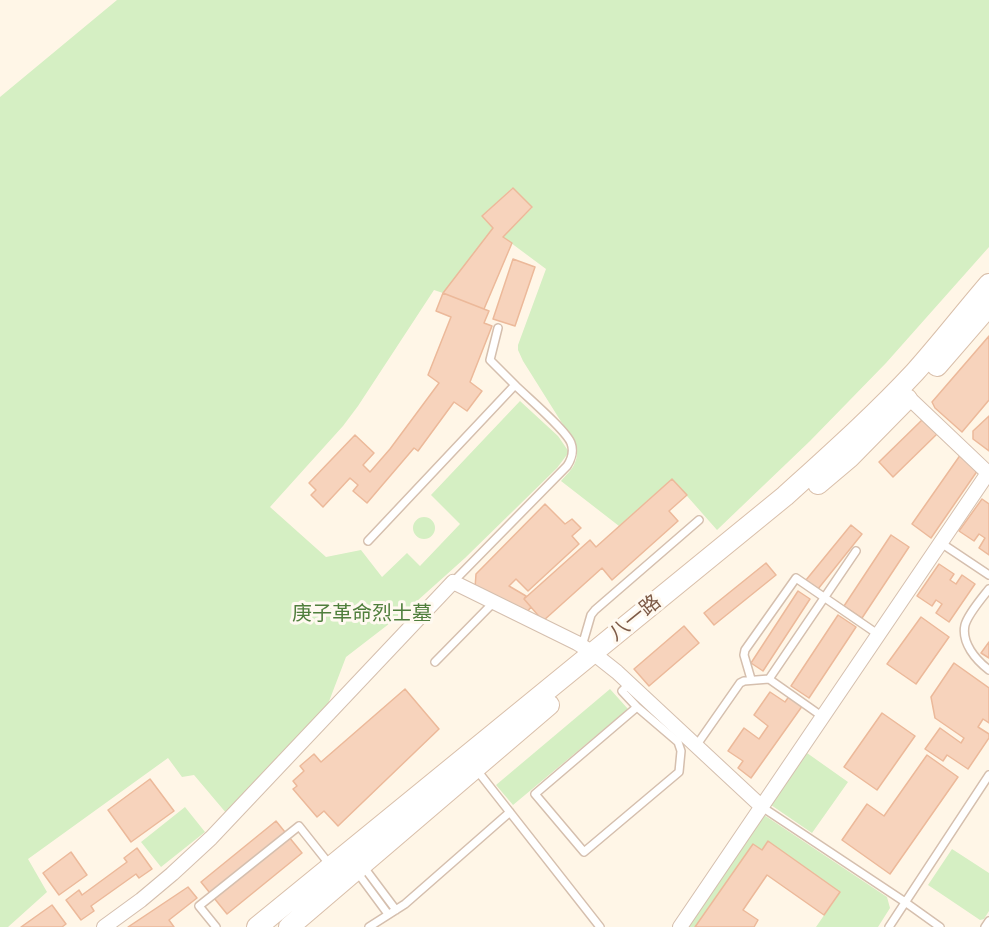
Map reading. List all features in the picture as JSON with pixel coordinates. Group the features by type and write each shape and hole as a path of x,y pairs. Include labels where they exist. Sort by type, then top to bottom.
{"main road":[{"name":"八一路","path":"257,927 785,496 843,444 915,371 989,284"},
{"name":"八一路","path":"289,927 475,768 593,653 841,464 909,398 989,306"}],"street":[{"path":"680,927 989,473 909,398"},
{"path":"104,927 141,900 211,838 453,582 593,653 762,807"}],"lane":[{"path":"453,582 567,466 571,459 572,447 566,435 490,360 498,328"},
{"path":"368,541 515,385"},
{"path":"593,653 591,615 699,520"},
{"path":"941,543 989,575"},
{"path":"769,679 856,550"},
{"path":"751,679 744,655 745,650 796,578 879,635"},
{"path":"989,589 968,620 965,630 968,646 979,662 989,670"},
{"path":"435,662 493,603"},
{"path":"696,746 740,683 751,679 769,679 823,717"},
{"path":"629,684 622,691 678,742 681,751 679,772 584,852 535,794 637,706"},
{"path":"475,768 600,927"},
{"path":"889,927 989,775"},
{"path":"762,807 940,927"},
{"path":"369,927 405,904 510,812"},
{"path":"216,927 199,906 299,826 331,867"},
{"path":"359,867 396,910"},
{"path":"359,867 388,914"},
{"path":"985,927 989,921"}],"green space":[{"name":"庚子革命烈士墓","path":"117,0 989,0 989,247 886,363 810,441 717,530 672,479 619,526 561,481 574,466 577,447 518,350 546,269 503,237 532,208 512,188 482,216 493,228 443,293 434,290 343,426 270,507 326,557 361,550 382,577 407,553 420,566 460,524 431,495 520,401 558,436 569,452 557,468 465,558 407,610 346,657 328,704 227,814 194,775 182,777 168,758 28,859 47,892 8,927 0,927 0,97"},
{"path":"424,517 432,520 435,528 432,536 424,539 416,536 413,528 416,520"},
{"path":"610,689 628,709 513,805 496,785"},
{"path":"807,753 848,782 812,833 771,805"},
{"path":"185,807 205,832 161,867 141,842"},
{"path":"764,815 887,897 890,908 878,927 816,927 840,892 768,842 762,850 753,844 695,927 688,927"},
{"path":"952,849 989,873 989,911 984,919 980,920 928,885"}],"building":[{"path":"513,188 532,207 503,237 512,243 484,309 443,293 493,228 482,216"},
{"path":"513,259 535,267 515,326 493,319"},
{"path":"443,293 489,311 484,323 492,326 470,382 482,391 467,411 454,402 418,451 414,448 367,503 353,491 358,485 350,478 323,507 311,495 316,490 309,483 355,435 374,453 363,465 370,472 439,383 428,375 451,317 436,311"},
{"path":"989,336 989,400 962,432 935,408 932,402"},
{"path":"989,416 989,451 973,439 973,431"},
{"path":"922,420 937,434 893,477 879,462"},
{"path":"961,454 980,467 931,538 912,524"},
{"path":"672,479 687,495 669,511 678,521 612,580 602,568 543,621 524,599 590,540 596,547"},
{"path":"982,499 989,504 989,555 979,548 985,538 979,534 974,541 959,531"},
{"path":"545,504 565,524 572,519 581,528 572,536 579,544 528,591 516,579 509,586 526,596 524,599 531,607 527,612 475,588 476,574"},
{"path":"851,525 862,534 818,589 806,580"},
{"path":"891,535 909,547 862,618 844,606"},
{"path":"766,563 776,575 714,625 704,613"},
{"path":"939,564 954,574 950,580 956,584 962,575 975,584 949,622 936,613 942,604 936,600 932,606 917,596"},
{"path":"798,591 810,599 763,671 751,663"},
{"path":"838,615 856,627 809,698 791,686"},
{"path":"921,617 949,637 916,684 887,664"},
{"path":"684,626 699,643 649,686 634,669"},
{"path":"989,642 989,658 981,653"},
{"path":"954,663 989,688 989,723 983,719 978,727 989,734 989,738 968,769 947,755 943,761 925,749 940,728 961,743 964,738 935,718 931,697"},
{"path":"405,689 439,729 338,826 324,811 317,817 293,789 297,786 293,781 304,771 300,766 314,754 321,762"},
{"path":"770,692 785,702 790,695 803,705 751,778 738,768 743,761 728,751 744,728 759,739 768,726 754,715"},
{"path":"882,713 915,736 877,790 844,767"},
{"path":"927,755 958,777 890,874 842,840 867,804 884,816"},
{"path":"150,779 174,811 131,842 108,810"},
{"path":"276,821 302,853 227,914 201,882"},
{"path":"768,841 840,892 824,915 767,875 743,910 758,920 754,927 695,927 753,844 762,850"},
{"path":"137,848 152,869 139,878 136,874 91,906 94,911 81,920 66,900 79,890 82,895 127,862 124,858"},
{"path":"71,852 87,875 59,895 43,873"},
{"path":"188,887 197,898 169,920 174,927 128,927"},
{"path":"52,905 66,924 62,927 21,927"}]}
